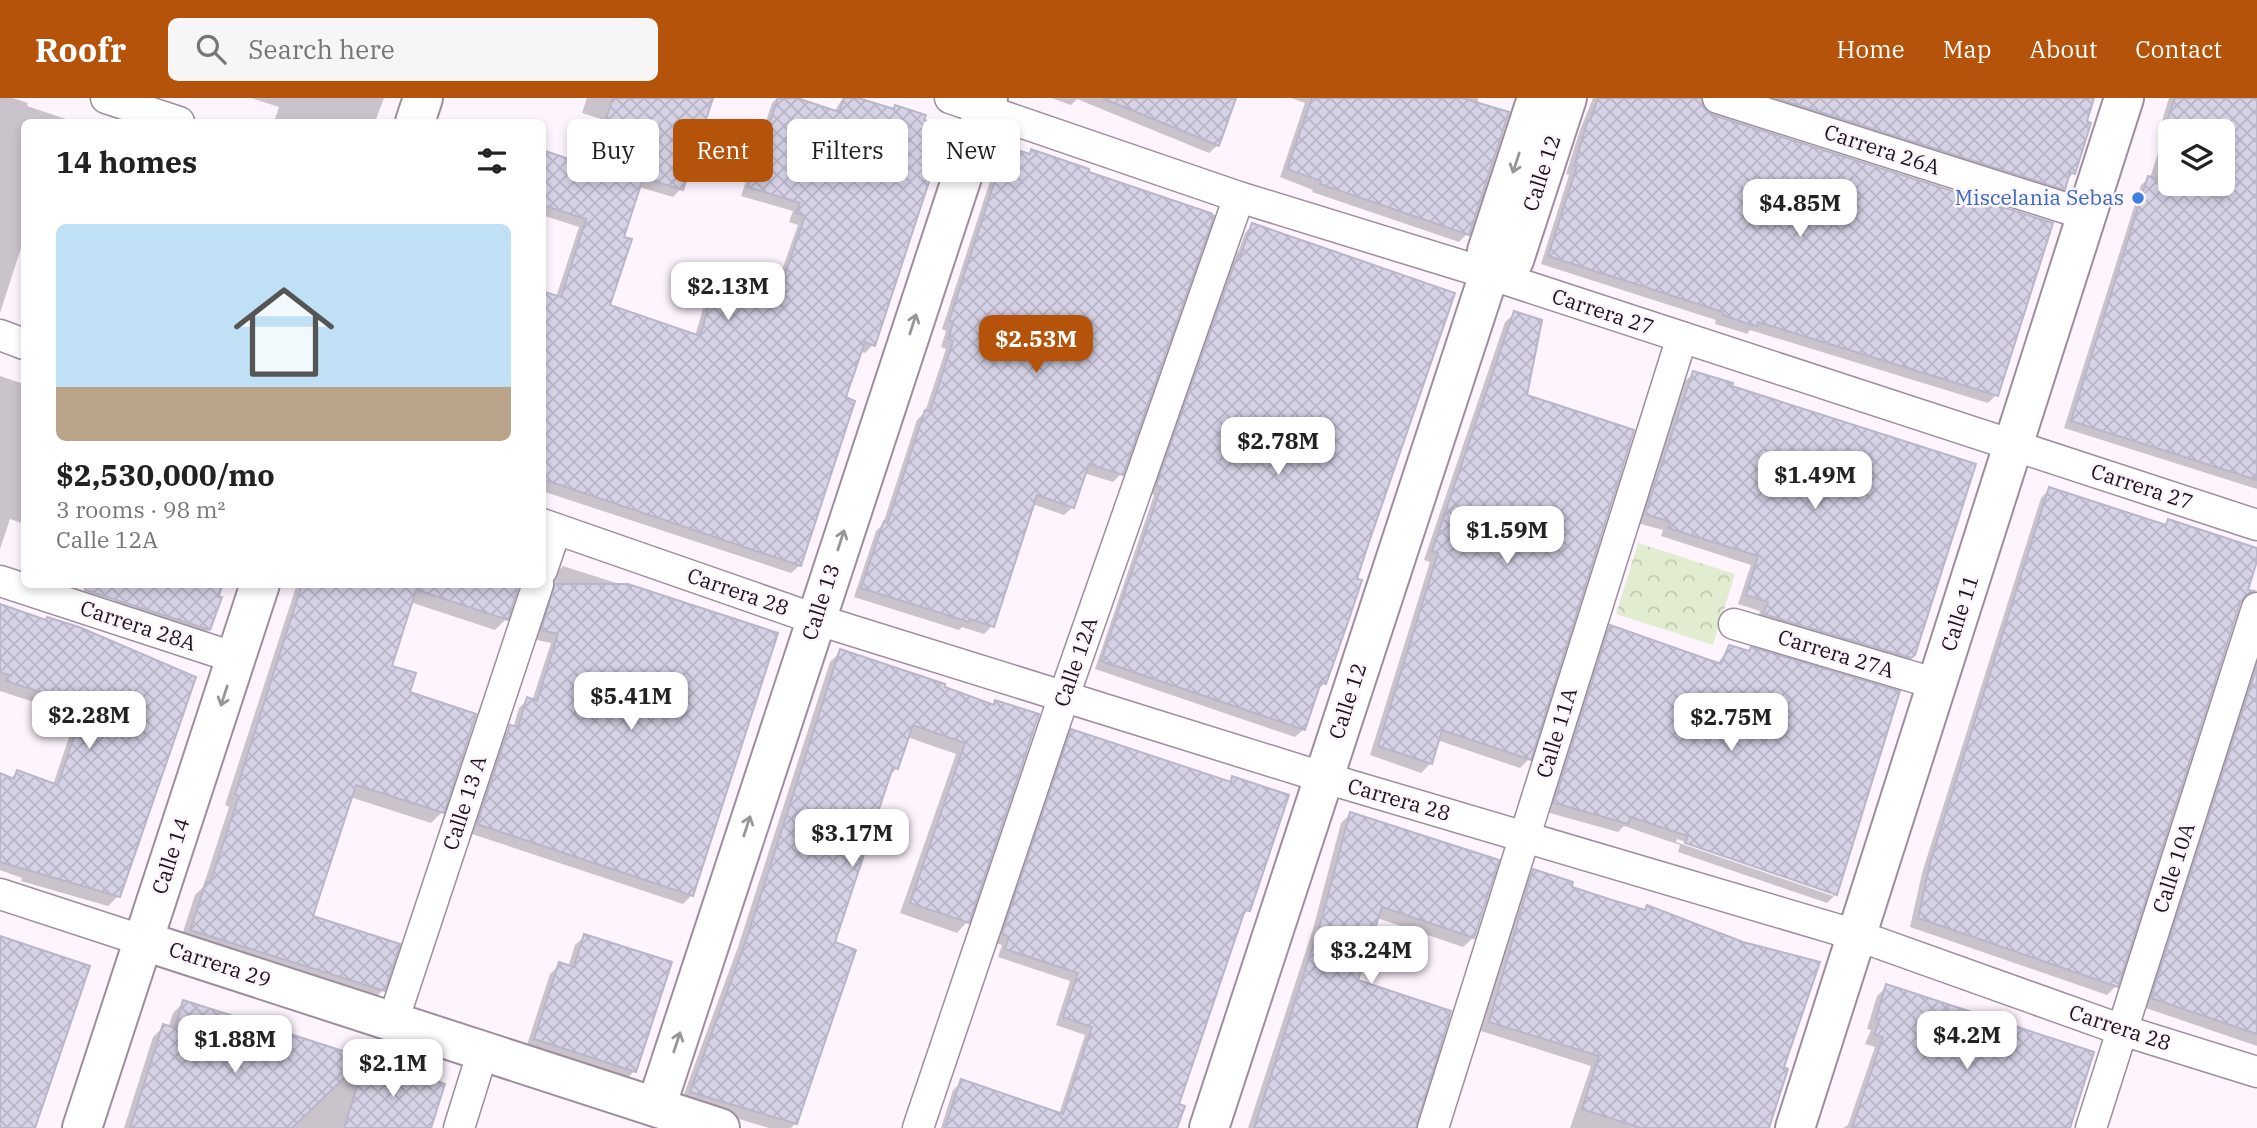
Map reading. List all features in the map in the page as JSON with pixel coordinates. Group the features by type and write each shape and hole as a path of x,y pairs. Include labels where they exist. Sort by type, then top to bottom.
{"street":[{"path":"106,98 170,119"},
{"path":"416,119 423,98"},
{"name":"Calle 12","path":"1209,1128 1322,777 1489,275 1488,251 1537,98"},
{"name":"Calle 12","path":"1489,275 1514,260 1567,98"},
{"name":"Carrera 26A","path":"1718,98 2087,215"},
{"name":"Calle 11","path":"1795,1128 2124,98"},
{"name":"Carrera 27","path":"974,102 1239,197 1682,337 2257,525"},
{"name":"Calle 13","path":"656,1107 815,619 974,102"},
{"name":"Calle 12A","path":"918,1128 1064,696 1239,197"},
{"path":"0,335 21,343"},
{"name":"Calle 11A","path":"1433,1128 1682,337"},
{"path":"546,545 549,527"},
{"name":"Carrera 28","path":"549,527 815,619 1322,777 1856,935 2123,1030 2257,1072"},
{"name":"Carrera 28A","path":"0,581 21,588"},
{"name":"Carrera 28A","path":"21,588 236,658"},
{"name":"Calle 14","path":"82,1128 259,588"},
{"name":"Calle 13 A","path":"393,1021 537,588"},
{"name":"Calle 10A","path":"2091,1128 2257,608"},
{"name":"Carrera 27A","path":"1734,624 1937,684"},
{"name":"Carrera 29","path":"0,894 720,1128"},
{"path":"459,1128 483,1051"}],"green space":[{"path":"1638,543 1735,574 1713,645 1616,614"}],"building":[{"path":"613,98 713,98 706,119 673,119 673,182 686,182 683,190 656,182 659,182 659,119 606,119"},
{"path":"778,98 797,98 839,112 844,98 858,98 894,109 895,105 926,115 922,119 922,182 929,182 875,346 865,342 846,397 855,401 801,566 546,480 546,292 561,297 586,219 546,206 546,151 567,158 567,182 642,182 624,237 632,239 610,305 700,336 716,282 776,301 805,216 796,213 800,203 748,187 750,182 773,182 771,119"},
{"path":"1102,98 1236,98 1219,146"},
{"path":"1312,98 1462,98 1509,112 1469,235 1320,184 1321,181 1287,169"},
{"path":"1598,98 1701,98 1705,109 1713,115 2053,223 1998,396 1758,322 1757,326 1751,325 1723,315 1723,312 1548,256 1577,166 1574,166 1588,120 1590,121"},
{"path":"1776,98 2094,98 2087,121 2091,123 2075,174 2070,172 2065,190"},
{"path":"2175,98 2257,98 2257,480 2071,421 2148,176 2158,179 2158,196 2212,196 2222,199 2222,196 2235,196 2235,119 2168,119"},
{"path":"1031,149 1214,216 1123,475 1089,464 1074,508 1037,495 994,627 970,619 969,622 861,588 884,521 888,522 925,410 930,412 953,341 948,339 953,323 949,321 994,182 1020,182 1020,151 1030,154"},
{"path":"1252,223 1455,293 1368,545 1357,579 1362,580 1349,619 1326,684 1321,682 1305,730 1101,661 1161,487 1156,486 1238,254 1240,257"},
{"path":"1514,311 1542,320 1527,395 1634,430 1531,760 1442,730 1432,764 1378,746 1438,553 1432,551"},
{"path":"1693,371 1976,464 1915,655 1911,658 1763,614 1768,602 1746,595 1758,556 1668,528 1670,522 1645,514"},
{"path":"2049,487 2166,525 2168,519 2257,548 2257,561 2248,590 2254,591 2246,595 2240,603 2118,987 1918,918 1930,863"},
{"path":"555,584 628,584 778,633 693,896 477,824 510,725 518,727 527,697 537,701 558,634 541,630"},
{"path":"221,588 218,597 222,597 210,630 85,590"},
{"path":"301,588 417,588 392,666 416,673 410,692 476,714 444,813 356,785 313,916 400,944 385,991 190,930 206,882 210,883 239,796 235,794"},
{"path":"417,588 518,588 508,620"},
{"path":"0,604 46,620 47,617 79,627 196,677 120,897 0,862 0,773 14,779 17,770 58,785 84,706 6,681 9,675 0,672"},
{"path":"1610,625 1721,664 1729,645 1749,651 1751,647 1900,691 1837,895 1685,843 1688,836 1631,817 1628,824 1554,803"},
{"path":"840,649 945,684 945,687 994,705 995,700 1039,714 969,923 910,903 965,743 913,725 898,769 893,767 835,942 856,950 797,1124 690,1092 748,935"},
{"path":"2257,666 2257,1034 2151,998"},
{"path":"1071,729 1231,782 1232,776 1289,795 1250,911 1245,910 1179,1104 1185,1106 1177,1128 945,1128 961,1079 1063,1114 1092,1027 1063,1017 1078,973 1005,949 1009,937 1002,934"},
{"path":"1350,812 1499,860 1474,938 1382,907 1358,980 1451,1011 1416,1128 1254,1128 1322,918"},
{"path":"1533,869 1573,882 1572,887 1609,899 1645,910 1647,905 1743,942 1820,962 1784,1067 1788,1069 1769,1128 1641,1128 1582,1109 1599,1056 1489,1022"},
{"path":"584,934 672,962 636,1072 534,1039 559,962 574,967"},
{"path":"0,936 90,966 35,1128 0,1128"},
{"path":"1886,984 2094,1052 2070,1128 1852,1128 1883,1037 1874,1035 1880,1020 1876,1019"},
{"path":"183,1000 365,1058 292,1128 130,1128 163,1024 175,1028"},
{"path":"366,1058 445,1084 431,1128 344,1128"}],"place":[{"name":"Miscelania Sebas","path":"2138,198"}]}
